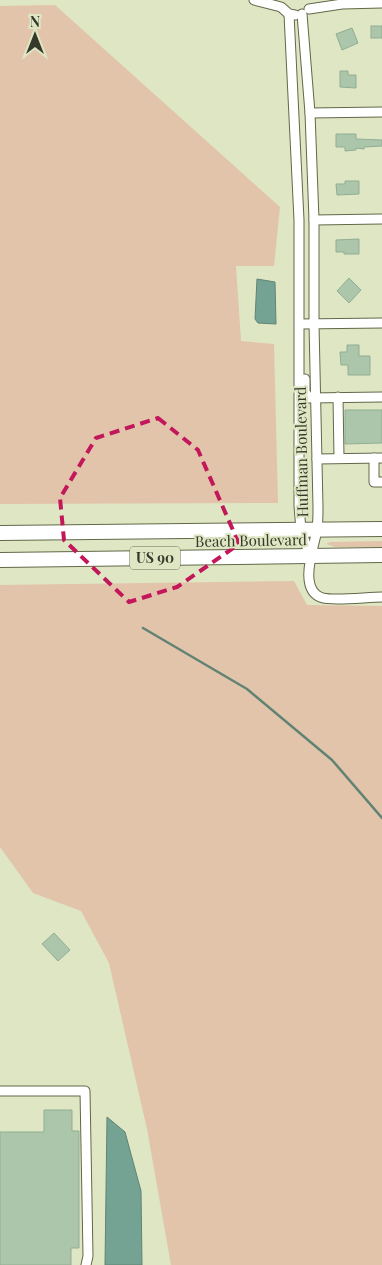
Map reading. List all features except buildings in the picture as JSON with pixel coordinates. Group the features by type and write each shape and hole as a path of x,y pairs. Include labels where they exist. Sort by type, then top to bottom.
{"highway":[{"name":"US 90","path":"0,533 382,529"},
{"name":"Beach Boulevard","path":"0,560 382,555"}],"street":[{"path":"254,0 280,3 289,14 308,7 337,2 382,4"},
{"name":"Huffman Boulevard","path":"308,7 314,220 315,398 318,458 317,530 310,556"},
{"name":"Huffman Boulevard","path":"289,14 299,220 300,350 298,458 301,530 310,556"},
{"path":"310,113 382,112"},
{"path":"314,220 382,219"},
{"path":"300,324 382,323"},
{"path":"300,350 305,361 306,395 309,398 382,397"},
{"path":"338,397 339,458"},
{"path":"318,458 378,458 374,482 382,482"},
{"path":"310,556 310,584 320,597 382,597"},
{"path":"0,1090 85,1091 88,1256 86,1265"}],"highlighted area":[{"path":"158,418 198,450 239,544 177,587 129,602 64,540 60,498 96,438"}],"shaded area":[{"path":"55,5 280,207 274,266 236,266 241,341 274,344 278,503 0,504 0,6"},
{"path":"382,541 382,547 335,547 326,544 330,542"},
{"path":"294,581 307,605 382,606 382,1265 171,1265 147,1129 109,963 81,911 33,893 0,847 0,585"}],"water":[{"path":"257,279 275,282 276,324 258,323 255,319"},
{"path":"107,1117 125,1132 141,1191 142,1265 105,1265"}],"waterway":[{"path":"143,628 247,689 332,760 382,818"}]}
